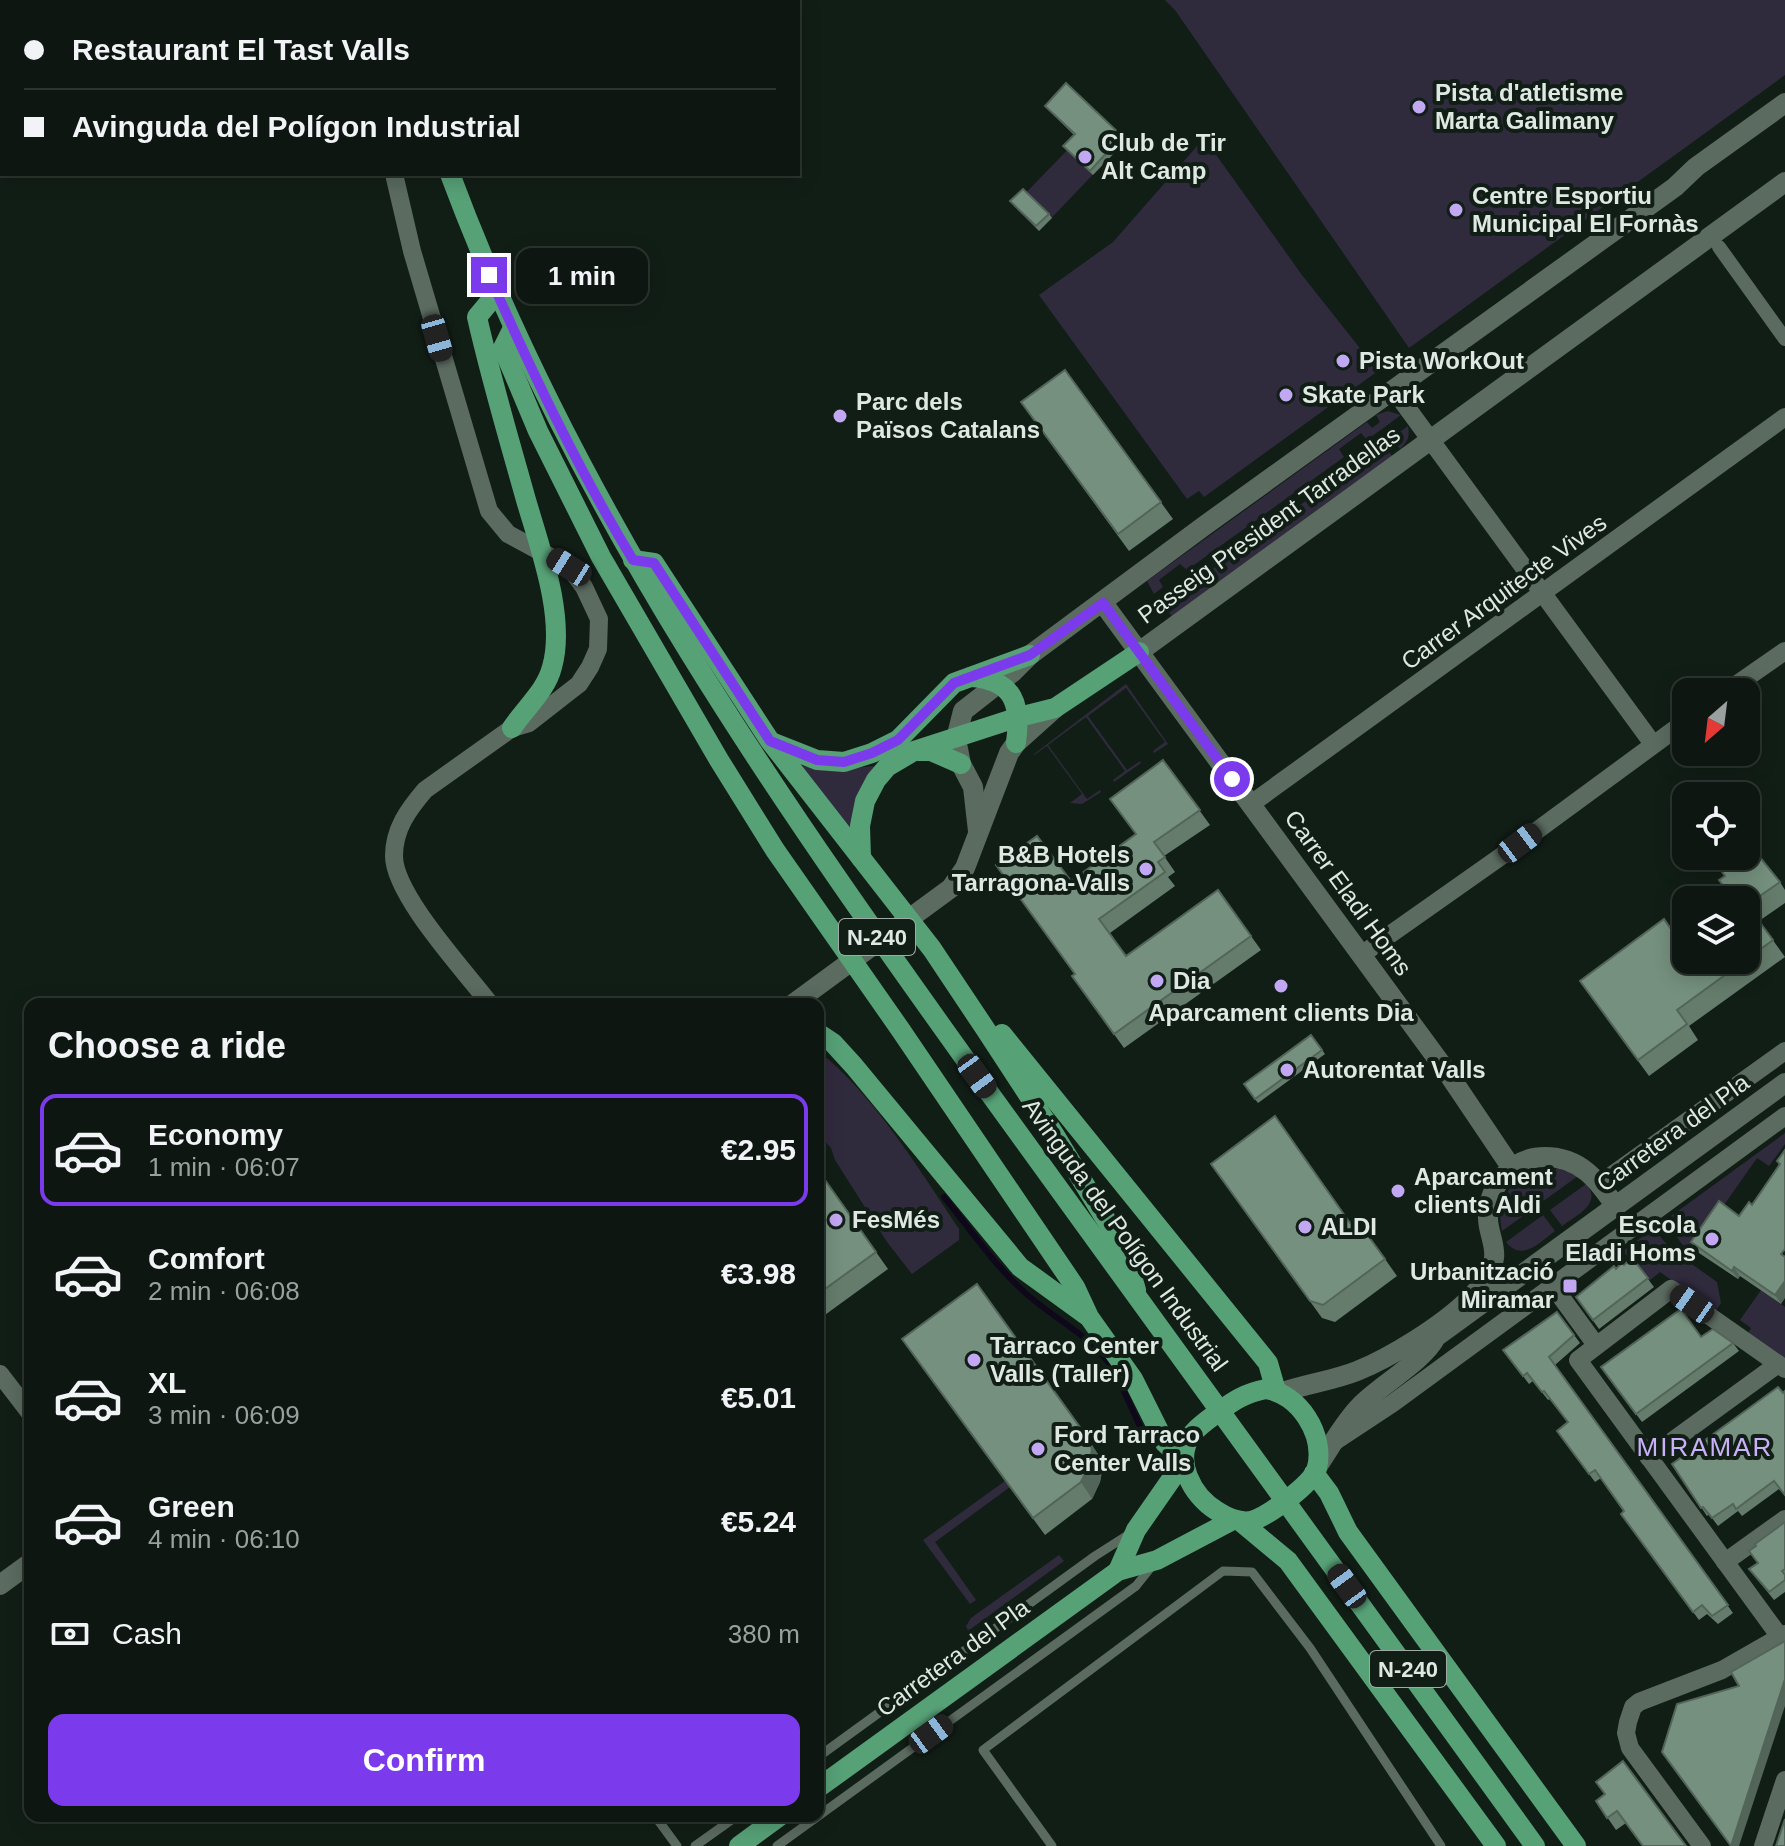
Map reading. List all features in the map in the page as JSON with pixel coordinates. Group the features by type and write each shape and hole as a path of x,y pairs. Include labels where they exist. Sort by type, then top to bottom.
{"main road":[{"name":"Avinguda del Polígon Industrial","path":"451,176 497,293 589,484 761,769 916,993 1535,1846"},
{"path":"497,293 477,317 541,552 556,628 552,671 539,694 512,728"},
{"path":"513,328 503,348 538,431 601,557 775,850 1075,1287 1089,1317 1133,1379 1165,1443 1184,1461 1189,1480 1199,1497 1209,1506 1237,1520 1288,1561 1496,1846"},
{"path":"633,560 654,563 770,741 932,949 1054,1134 1126,1253 1140,1302"},
{"path":"861,858 860,826 865,801 887,767 914,751 1055,708 1139,652"},
{"path":"770,741 817,760 844,762 872,753 898,740 954,683 1030,655"},
{"path":"968,677 1000,683 1014,698 1019,717 1016,743"},
{"path":"914,751 931,751 961,764"},
{"path":"986,1030 1003,1034 1268,1363 1278,1392"},
{"path":"824,1037 854,1066 1020,1267 1089,1317"},
{"path":"1250,1392 1278,1392 1292,1400 1313,1430 1318,1455 1311,1476 1267,1513 1250,1521 1237,1520 1157,1560 1118,1571 1136,1530 1184,1461 1188,1441 1203,1424 1238,1397 1250,1392"},
{"path":"1311,1476 1329,1493 1348,1532 1576,1846"},
{"name":"Carretera del Pla","path":"824,1784 1118,1571"},
{"path":"739,1846 772,1822"}],"street":[{"name":"Passeig President Tarradellas","path":"956,739 963,711 1030,655 1688,177 1696,167 1785,103"},
{"path":"394,176 412,251 489,511 508,534 569,567 584,587 599,619 598,649 579,684 529,723 512,728 425,790 397,831 394,854 401,883 418,911 485,998"},
{"name":"Passeig President Tarradellas","path":"1139,652 1785,182"},
{"path":"1719,247 1785,339"},
{"name":"Passeig President Tarradellas","path":"1394,390 1431,440"},
{"name":"Carrer Arquitecte Vives","path":"1251,804 1785,417"},
{"path":"1431,440 1653,744"},
{"name":"Carrer Eladi Homs","path":"1103,603 1447,1072 1511,1167"},
{"path":"1746,678 1785,651"},
{"path":"801,998 951,888 965,868 994,789 1016,743 1055,708"},
{"path":"1361,955 1672,731"},
{"path":"956,739 961,764 973,787 978,831"},
{"path":"1601,1183 1785,1051"},
{"name":"Carretera del Pla","path":"1428,1336 1616,1207 1785,1083"},
{"path":"1336,1440 1393,1403 1785,1116"},
{"path":"1278,1392 1356,1372 1428,1336 1467,1301 1488,1274 1494,1253 1488,1228 1490,1202 1511,1167 1535,1158 1561,1158 1575,1163 1601,1183 1616,1207"},
{"path":"1553,1286 1596,1345"},
{"path":"1649,1458 1781,1366 1671,1289 1578,1360 1637,1433 1649,1458 1782,1635 1729,1667 1633,1707 1626,1733 1630,1748 1702,1846"},
{"path":"1311,1476 1359,1406 1388,1380 1429,1351 1428,1336"},
{"path":"0,1374 24,1405"},
{"path":"1725,1562 1785,1519"},
{"path":"0,1585 24,1567"},
{"path":"1763,1846 1785,1780"}],"lane":[{"path":"824,1753 1095,1556 1136,1530"},
{"path":"824,1812 1136,1586 1157,1560"},
{"path":"1052,1846 983,1750 1223,1571 1236,1569 1252,1572 1310,1648 1441,1846"},
{"path":"659,1822 677,1846"},
{"path":"695,1846 729,1822"},
{"path":"777,1846 810,1822"}],"shaded area":[{"name":"Centre Esportiu Municipal El Fornàs","path":"1165,0 1785,0 1785,75 1409,348 1175,10"},
{"name":"Club de Tir Alt Camp","path":"1070,87 1125,141 1039,231 1013,206 1078,139 1048,110"},
{"path":"1204,138 1302,275 1378,371 1204,497 1199,491 1187,499 1039,295 1113,242"},
{"path":"1388,411 1401,415 1367,440 1361,433 1339,449 1344,457 1187,570 1180,564 1159,580 1163,587 1154,594 1147,581 1367,422 1372,428 1380,422 1376,415"},
{"path":"1408,426 1407,441 1403,446 1400,449 1396,443 1387,449 1392,456 1172,616 1162,605 1172,598 1177,605 1200,589 1195,582 1352,467 1358,473 1380,458 1375,450"},
{"path":"1126,684 1168,744 1154,753 1165,742 1126,688 1088,716 1127,770 1141,763 1114,782 1125,771 1086,717 1048,745 1087,799 1101,792 1082,804 1070,803 1082,794 1047,746 1034,754"},
{"path":"801,766 836,770 874,766 856,797 850,829"},
{"path":"824,1056 876,1110 912,1158 959,1229 959,1240 912,1274 887,1242 835,1160 831,1148 824,1140"},
{"path":"1785,1133 1785,1144 1769,1166 1757,1158 1691,1252 1676,1236 1671,1216"},
{"path":"1545,1168 1560,1169 1578,1176 1502,1231 1501,1208 1509,1190 1524,1176"},
{"path":"1586,1184 1592,1197 1590,1203 1562,1226 1550,1210"},
{"path":"1543,1215 1555,1231 1543,1241 1524,1250 1512,1248 1506,1242"},
{"path":"1653,1229 1672,1250 1717,1282 1721,1303 1716,1311 1660,1272 1649,1281 1623,1251"},
{"path":"1761,1290 1785,1307 1785,1360 1748,1333 1751,1328 1740,1320"},
{"path":"1005,1481 1010,1487 935,1542 976,1600 970,1604 923,1540"},
{"path":"1059,1555 1064,1561 968,1631 966,1626 971,1618"}],"building":[{"path":"1066,83 1122,136 1090,171 1063,146 1075,134 1045,106"},
{"path":"1023,189 1049,214 1036,226 1010,201"},
{"path":"1065,370 1161,502 1118,534 1021,402"},
{"path":"1163,760 1200,810 1154,842 1165,857 1158,862 1165,872 1099,919 1126,956 1218,890 1251,936 1114,1034 996,865 1037,836 1071,881 1136,834 1110,799"},
{"path":"1760,857 1780,882 1760,896 1760,886 1724,886 1719,880 1725,876 1721,870 1760,870"},
{"path":"1664,919 1672,931 1672,974 1727,974 1677,1010 1687,1024 1638,1060 1580,981"},
{"path":"1760,922 1773,940 1760,950"},
{"name":"Autorentat Valls","path":"1311,1035 1322,1050 1255,1099 1244,1084"},
{"name":"ALDI","path":"1275,1116 1350,1223 1356,1219 1385,1259 1323,1305 1310,1301 1211,1164"},
{"path":"1785,1150 1785,1249 1781,1254 1785,1257 1785,1281 1775,1295 1734,1267 1732,1271 1691,1242 1719,1201 1739,1216 1749,1202 1752,1205 1780,1164 1777,1161"},
{"path":"824,1178 876,1252 824,1290"},
{"path":"1632,1258 1648,1278 1593,1320 1576,1297 1614,1266 1616,1269"},
{"path":"977,1284 1087,1437 1092,1449 1081,1482 1033,1518 902,1339"},
{"path":"1681,1309 1701,1337 1713,1329 1733,1343 1636,1414 1601,1367"},
{"path":"1557,1312 1574,1335 1549,1357 1728,1605 1712,1616 1702,1605 1693,1612 1621,1514 1624,1511 1595,1470 1589,1474 1557,1431 1568,1422 1544,1391 1527,1373 1523,1376 1503,1350"},
{"path":"1778,1387 1783,1393 1785,1391 1785,1495 1774,1481 1736,1509 1733,1504 1712,1518 1701,1508 1672,1464"},
{"path":"1785,1522 1785,1569 1782,1571 1785,1580 1769,1592 1749,1569 1758,1563 1749,1551"},
{"path":"1785,1641 1785,1679 1731,1846 1662,1752 1677,1704 1739,1686 1731,1672"},
{"path":"1623,1761 1686,1846 1643,1846 1617,1811 1607,1818 1596,1801 1605,1794 1596,1782"},
{"path":"1785,1819 1785,1846 1776,1846"}],"waterway":[{"path":"944,1197 1009,1277 1090,1343 1112,1367"},
{"path":"1121,1385 1145,1437"}],"place":[{"name":"Pista d'atletisme Marta Galimany","path":"1419,107"},
{"name":"Club de Tir Alt Camp","path":"1085,157"},
{"name":"Centre Esportiu Municipal El Fornàs","path":"1456,210"},
{"name":"Pista WorkOut","path":"1343,361"},
{"name":"Skate Park","path":"1286,395"},
{"name":"Parc dels Països Catalans","path":"840,416"},
{"name":"B&B Hotels Tarragona-Valls","path":"1146,869"},
{"name":"Dia","path":"1157,981"},
{"name":"Aparcament clients Dia","path":"1281,986"},
{"name":"Autorentat Valls","path":"1287,1070"},
{"name":"Aparcament clients Aldi","path":"1398,1191"},
{"name":"FesMés","path":"836,1220"},
{"name":"ALDI","path":"1305,1227"},
{"name":"Escola Eladi Homs","path":"1712,1239"},
{"name":"Urbanització Miramar","path":"1570,1286"},
{"name":"Tarraco Center Valls (Taller)","path":"974,1360"},
{"name":"Ford Tarraco Center Valls","path":"1038,1449"}],"district":[{"name":"MIRAMAR","path":"1705,1447"}],"route":[{"path":"489,275 537,381 596,497 633,560 654,563 770,741 817,760 844,762 872,753 898,740 954,683 1030,655 1103,603 1232,779"}]}
